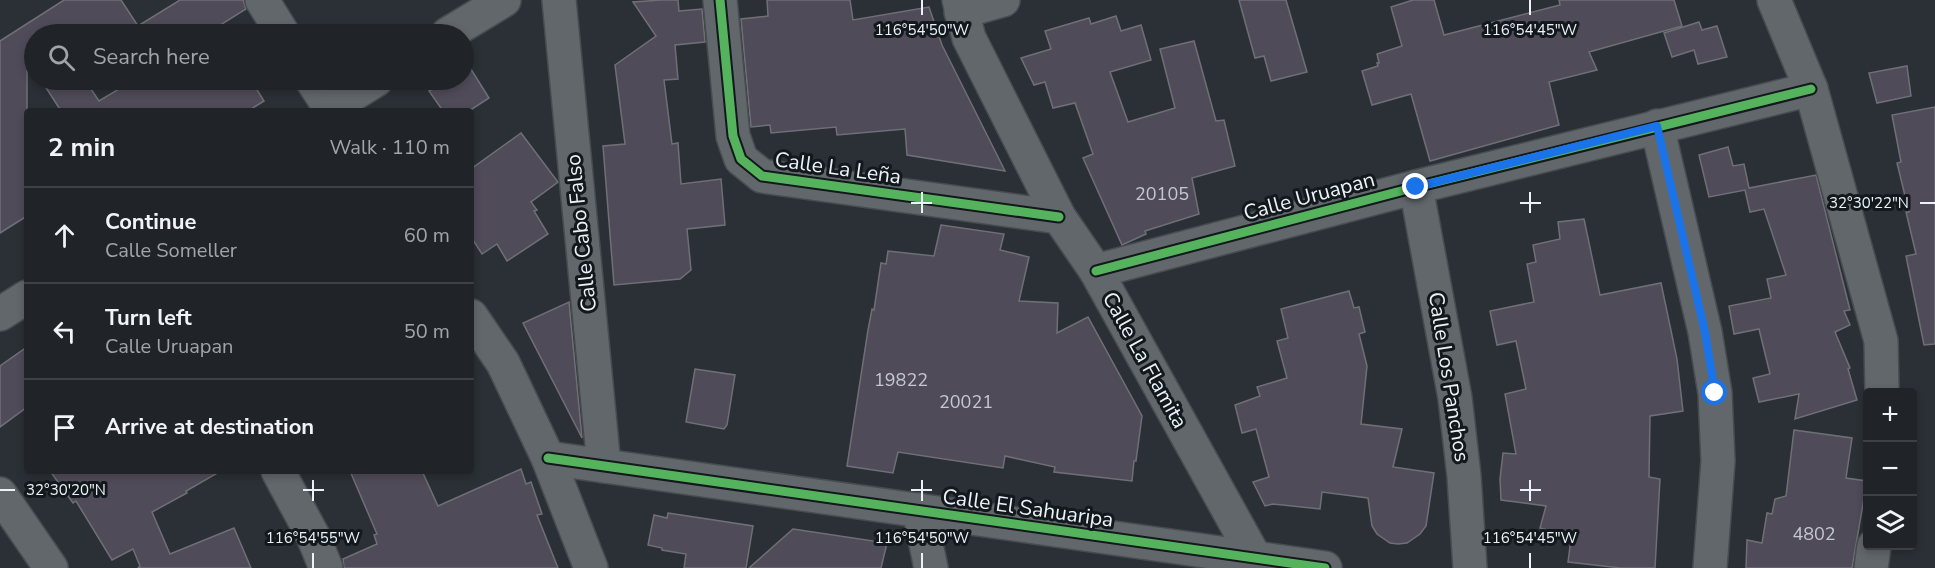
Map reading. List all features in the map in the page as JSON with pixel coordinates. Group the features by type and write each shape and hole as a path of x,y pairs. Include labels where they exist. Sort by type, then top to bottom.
{"street":[{"path":"262,0 277,24"},
{"path":"464,24 504,0"},
{"name":"Calle Cabo Falso","path":"559,0 604,465"},
{"name":"Calle La Leña","path":"720,0 733,136 741,159 762,176 1059,217"},
{"path":"960,6 1003,0"},
{"path":"1774,0 1812,89 1881,341 1882,388"},
{"name":"Calle La Flamita","path":"960,6 969,38 1059,217 1096,271 1255,558"},
{"name":"Calle Uruapan","path":"1096,271 1416,187 1812,89"},
{"path":"318,90 328,108"},
{"path":"332,108 360,90"},
{"path":"1657,126 1705,332 1715,393 1718,461 1710,568"},
{"name":"Calle Los Panchos","path":"1416,187 1455,398 1464,476 1470,568"},
{"path":"0,314 24,299"},
{"path":"474,320 503,363 548,458 591,568"},
{"name":"Calle El Sahuaripa","path":"548,458 1325,568"},
{"path":"280,474 313,536 326,568"},
{"path":"0,494 51,568"},
{"path":"919,510 931,568"},
{"path":"1871,568 1873,550"}],"building":[{"path":"64,0 121,0 137,24 27,24"},
{"path":"180,0 243,0 246,9 222,24 141,24"},
{"path":"678,0 679,11 702,9 705,42 675,45 678,79 664,80 672,144 678,143 681,184 721,179 725,225 687,229 691,270 680,279 614,285 603,146 625,144 615,65 656,36 633,2"},
{"path":"767,0 850,0 853,20 929,7 942,45 1005,171 907,155 905,129 837,135 836,127 771,133 770,125 751,127 741,19 768,16"},
{"path":"1239,0 1286,0 1307,72 1271,81 1264,56 1255,58"},
{"path":"1413,0 1434,0 1444,35 1560,5 1559,0 1674,0 1682,26 1589,52 1597,70 1549,82 1559,125 1430,161 1411,94 1372,105 1362,71 1378,66 1377,54 1402,46 1391,7"},
{"path":"1116,16 1121,31 1141,25 1151,60 1110,72 1128,122 1175,108 1160,49 1194,41 1216,121 1224,120 1235,166 1192,178 1199,214 1145,231 1146,234 1122,245 1083,158 1093,154 1075,103 1053,108 1045,82 1034,85 1021,58 1051,49 1045,31 1089,18 1091,24"},
{"path":"1699,22 1702,30 1717,26 1727,57 1698,64 1694,50 1672,57 1664,33"},
{"path":"24,26 24,90 27,90 27,108 24,108 24,218 0,233 0,41"},
{"path":"1907,66 1911,96 1877,103 1869,73"},
{"path":"474,74 489,98 474,108 441,108 429,91 474,90"},
{"path":"47,90 92,90 99,101 117,90 257,90 264,101 253,108 59,108"},
{"path":"1935,107 1935,344 1924,345 1906,256 1916,254 1897,163 1901,162 1892,115"},
{"path":"521,133 558,182 531,202 548,234 507,261 497,244 482,254 474,242 474,167"},
{"path":"1728,147 1733,166 1744,164 1749,188 1816,175 1850,310 1844,311 1850,325 1835,332 1850,368 1848,369 1857,400 1795,419 1799,394 1759,402 1753,378 1770,374 1759,329 1734,334 1729,306 1771,298 1767,279 1786,275 1764,209 1750,212 1745,190 1709,197 1699,155"},
{"path":"1584,219 1600,295 1661,283 1677,359 1683,411 1650,416 1649,477 1660,479 1655,568 1621,568 1568,562 1571,539 1553,537 1554,532 1540,528 1546,506 1501,500 1500,479 1503,453 1516,454 1505,394 1526,389 1516,341 1497,345 1490,311 1534,302 1527,264 1536,262 1533,245 1560,239 1558,222"},
{"path":"941,225 1004,234 1000,250 1029,257 1019,301 1058,303 1057,333 1088,317 1142,416 1132,481 1054,472 1055,467 1005,456 1003,468 898,452 893,473 847,466 881,263 886,264 888,251 934,256"},
{"path":"1349,291 1354,308 1359,307 1365,332 1359,334 1367,366 1361,424 1402,429 1393,467 1434,473 1426,526 1420,534 1407,543 1390,543 1377,534 1372,526 1368,498 1322,492 1320,509 1273,504 1265,506 1253,482 1269,477 1256,429 1242,433 1235,405 1260,396 1257,387 1287,378 1277,341 1288,338 1281,309"},
{"path":"569,302 582,438 523,323"},
{"path":"24,349 24,409 0,427 0,366"},
{"path":"695,369 735,375 727,425 724,429 686,422"},
{"path":"1794,430 1852,438 1846,478 1863,480 1863,504 1852,568 1746,568 1747,540 1762,543 1767,513 1772,514 1775,499 1786,496"},
{"path":"521,469 526,484 531,482 542,514 537,515 558,568 344,568 343,559 377,544 374,535 377,534 351,474 423,474 438,506"},
{"path":"52,474 216,474 152,512 170,554 234,528 251,568 138,568 140,566 133,549 112,560 76,501 73,503"},
{"path":"668,513 753,526 746,568 684,568 686,554 648,545 654,515 667,518"},
{"path":"793,529 887,543 881,568 749,568"}],"cycle path":[{"path":"720,0 733,136 741,159 762,176 1059,217"},
{"path":"1096,271 1416,187 1811,89"},
{"path":"548,458 1325,568"}],"route":[{"path":"1416,187 1657,126 1705,332 1715,393"}]}
